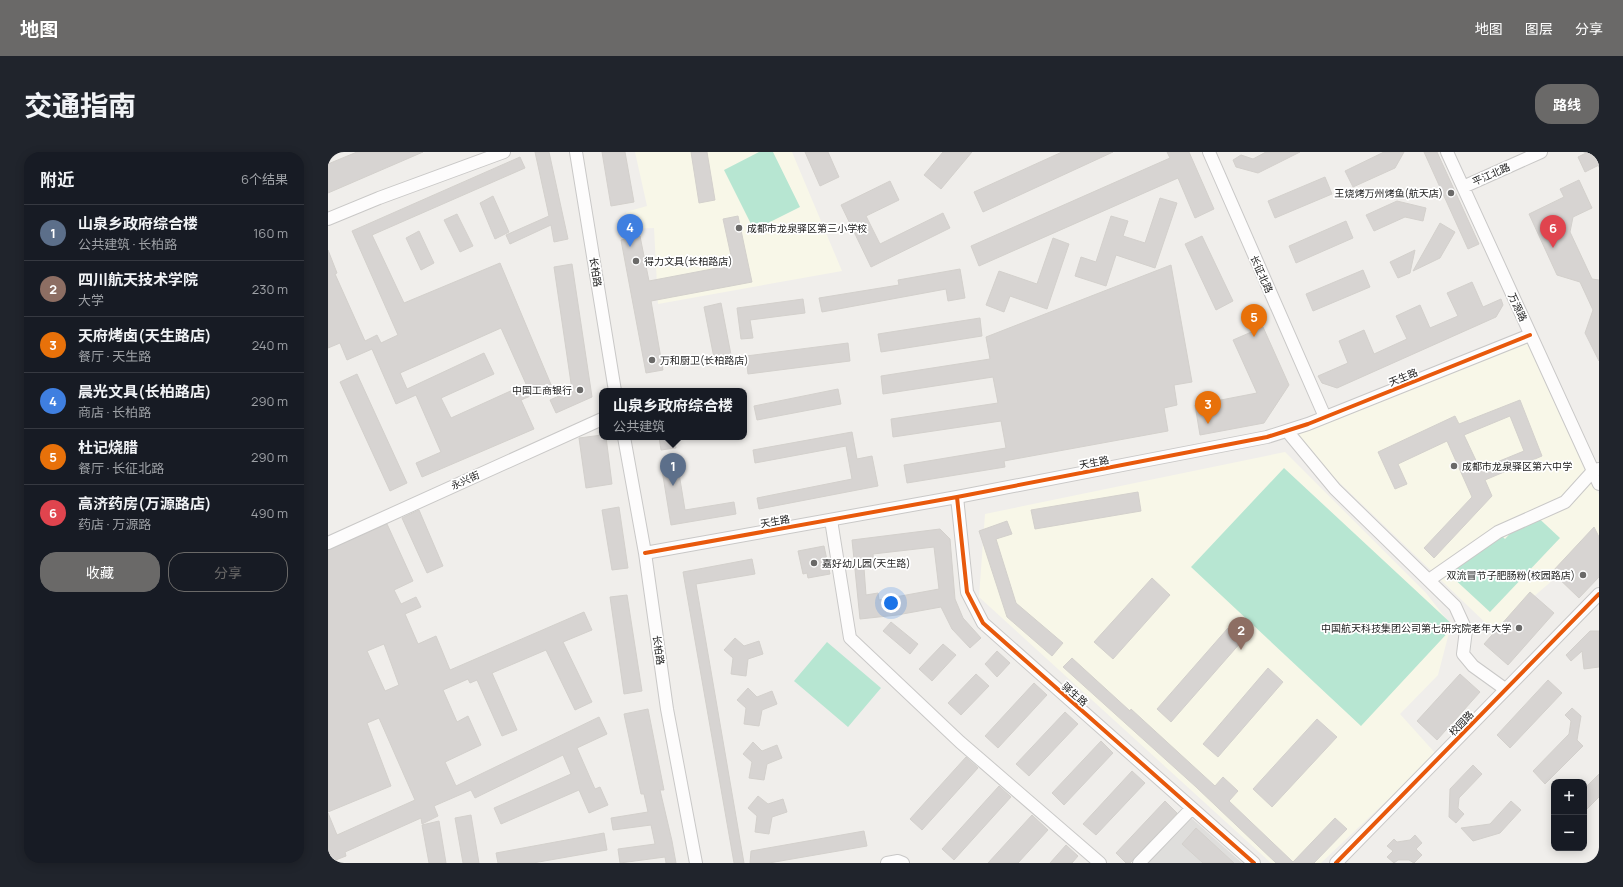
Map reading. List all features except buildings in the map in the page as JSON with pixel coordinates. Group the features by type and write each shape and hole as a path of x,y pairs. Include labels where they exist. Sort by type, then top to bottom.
{"street":[{"path":"328,219 379,198 504,152"},
{"name":"长柏路","path":"576,152 615,388"},
{"name":"长征北路","path":"1209,152 1325,418"},
{"name":"万源路","path":"1447,152 1530,335 1596,470 1599,484"},
{"name":"平江北路","path":"1462,187 1541,152"},
{"name":"天生路","path":"645,552 958,497 1267,437 1325,418 1530,335"},
{"name":"永兴街","path":"328,543 599,420"},
{"path":"1286,431 1335,489 1456,606 1466,630 1463,654 1473,666 1505,689"},
{"name":"长柏路","path":"625,440 645,552 667,709 696,863"},
{"path":"1429,580 1498,532 1565,502 1596,470"},
{"name":"驿生路","path":"958,497 967,592 983,623 1254,863"},
{"path":"830,520 850,638 960,742 1100,863"},
{"name":"校园路","path":"1336,863 1505,689 1599,595"},
{"path":"1139,863 1192,808"},
{"path":"887,863 898,861 903,863"}],"shaded area":[{"name":"成都市龙泉驿区第三小学校","path":"635,152 792,152 842,271 658,304 654,228 629,229 626,212 647,206"},
{"name":"成都市龙泉驿区第六中学","path":"1532,340 1599,495 1599,540 1494,631 1292,437"},
{"path":"1285,452 1426,593 1451,625 1438,675 1400,714 1436,754 1321,863 1271,863 979,597 985,514"},
{"path":"1189,816 1242,863 1147,863"}],"green space":[{"path":"759,152 773,152 800,207 754,230 724,170"},
{"path":"1284,468 1454,626 1361,726 1191,567"},
{"path":"1531,511 1560,538 1490,612 1450,575 1494,528 1505,539"},
{"path":"827,642 881,688 848,727 794,681"}],"cycle path":[{"path":"645,553 957,497 1267,437 1308,424 1530,335"},
{"path":"957,497 967,592 983,623 1254,863"},
{"path":"1336,863 1599,594"}],"place":[{"name":"王烧烤万州烤鱼(航天店)","path":"1451,193"},
{"name":"成都市龙泉驿区第三小学校","path":"739,228"},
{"name":"晨光文具(长柏路店)","path":"630,247"},
{"name":"高济药房(万源路店)","path":"1553,248"},
{"name":"得力文具(长柏路店)","path":"636,261"},
{"name":"杜记烧腊","path":"1254,337"},
{"name":"万和厨卫(长柏路店)","path":"652,360"},
{"name":"中国工商银行","path":"580,390"},
{"name":"天府烤卤(天生路店)","path":"1208,424"},
{"name":"成都市龙泉驿区第六中学","path":"1454,466"},
{"name":"山泉乡政府综合楼","path":"673,486"},
{"name":"嘉好幼儿园(天生路)","path":"814,563"},
{"name":"双流冒节子肥肠粉(校园路店)","path":"1583,575"},
{"name":"中国航天科技集团公司第七研究院老年大学","path":"1519,628"},
{"name":"四川航天技术学院","path":"1241,650"}]}
